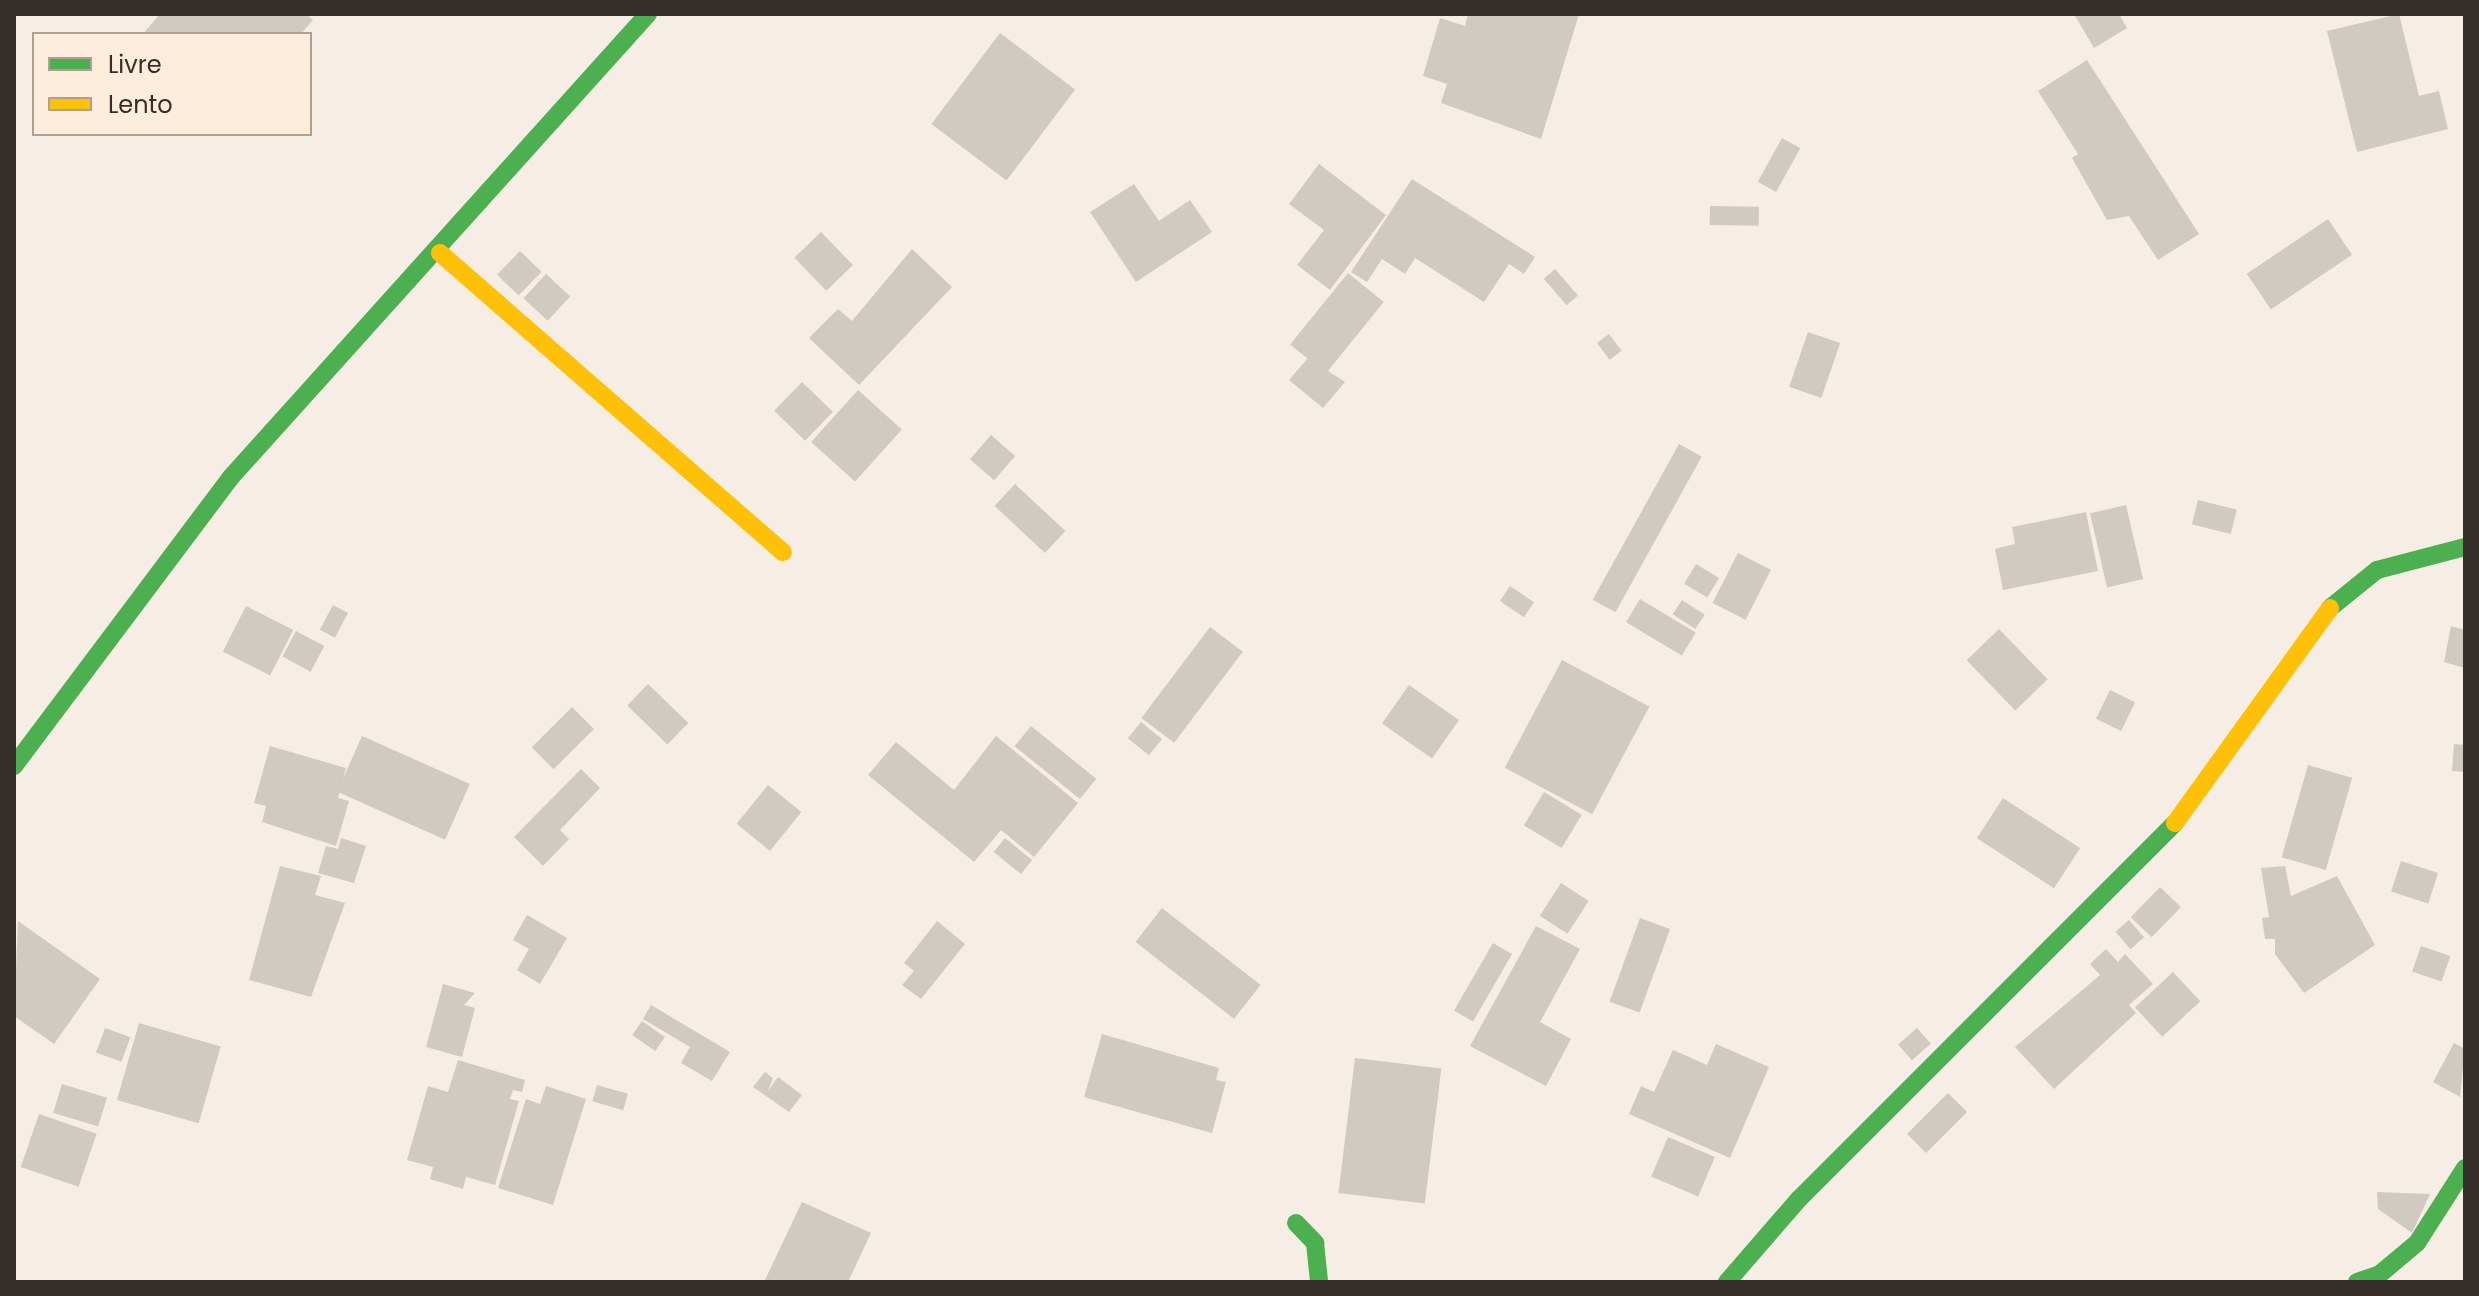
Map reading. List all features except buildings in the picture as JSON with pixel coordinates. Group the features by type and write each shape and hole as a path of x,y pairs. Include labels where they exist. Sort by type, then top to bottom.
{"street":[{"path":"14,766 231,477 440,253 648,14"},
{"path":"440,253 783,552"},
{"path":"1727,1282 1799,1199 2159,845 2328,609 2377,570 2465,547"},
{"path":"2357,1282 2380,1274 2417,1243 2465,1168"},
{"path":"1296,1223 1315,1243 1319,1282"}],"traffic: fast":[{"path":"14,766 231,477 648,14"},
{"path":"2330,608 2377,570 2465,547"},
{"path":"1727,1282 1799,1199 2175,823"},
{"path":"2357,1282 2380,1274 2417,1243 2465,1168"},
{"path":"1296,1223 1315,1243 1319,1282"}],"traffic: slow":[{"path":"440,253 783,552"},
{"path":"2175,823 2330,608"}]}
